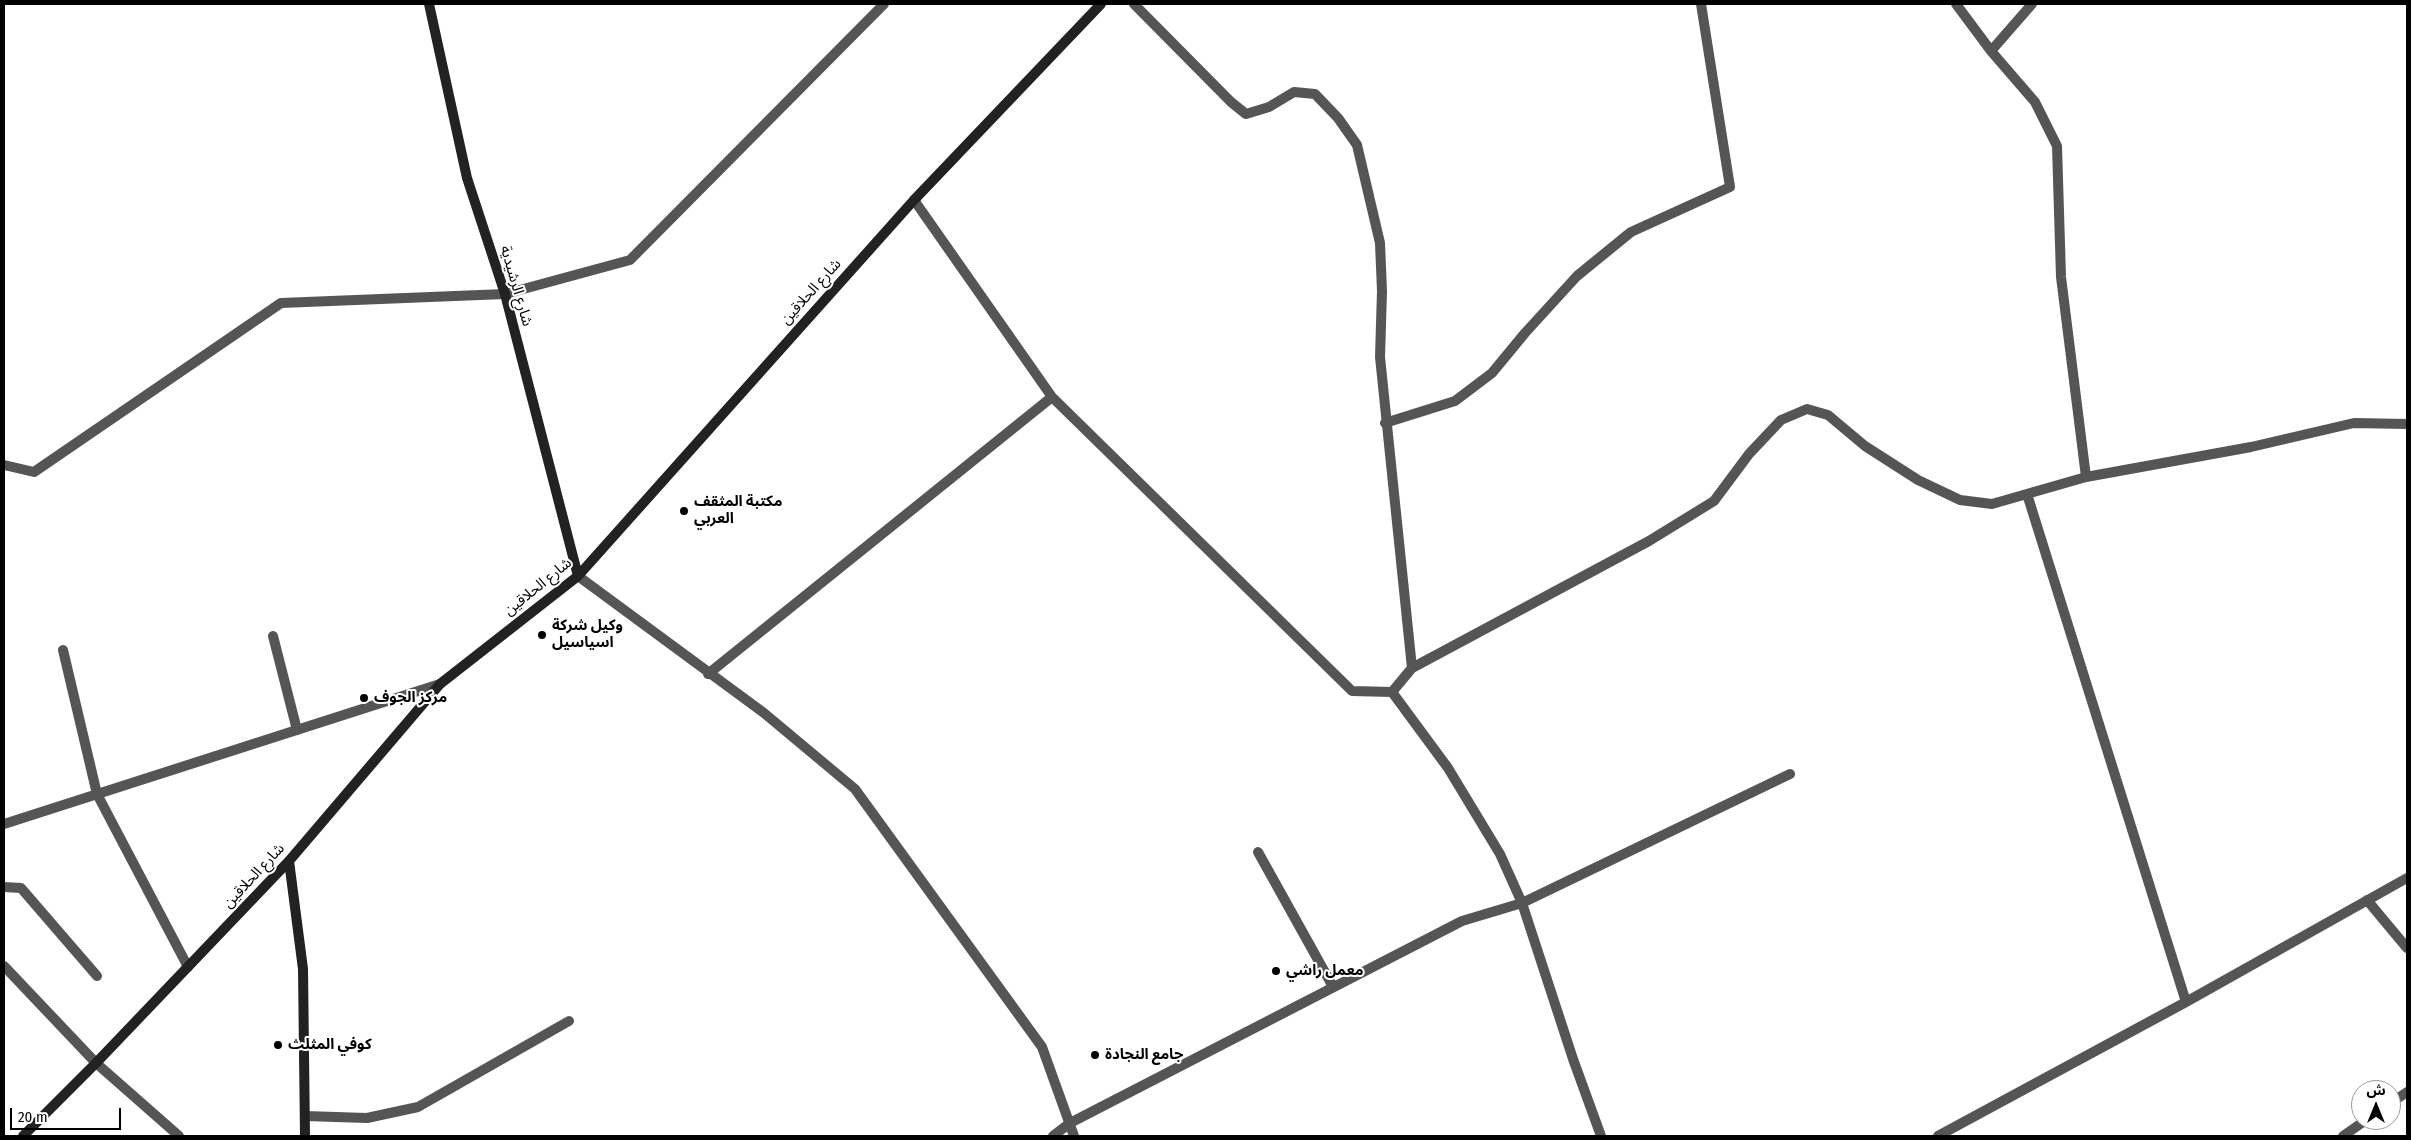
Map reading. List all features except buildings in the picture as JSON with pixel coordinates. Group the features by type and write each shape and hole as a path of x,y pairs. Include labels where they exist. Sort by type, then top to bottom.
{"main road":[{"name":"شارع الحلاقين","path":"23,1136 96,1063 289,861 440,684 578,576 914,200 1101,4"},
{"name":"شارع الرشيدية","path":"433,5 467,178 505,294 578,576"},
{"path":"289,861 303,969 305,1136"}],"street":[{"path":"4,465 34,472 281,303 505,294 630,260 884,4"},
{"path":"1134,4 1230,102 1246,114 1269,107 1294,92 1315,94 1338,118 1357,145 1380,244 1382,291 1380,357 1385,423 1412,668"},
{"path":"1385,423 1455,401 1492,373 1525,333 1577,276 1631,232 1730,187 1701,4"},
{"path":"1956,4 1991,50 2035,102 2057,146 2061,278 2086,477"},
{"path":"1991,50 2032,4"},
{"path":"914,200 1052,397 1352,690 1392,692"},
{"path":"708,674 1052,397"},
{"path":"1392,692 1412,668 1649,542 1714,501 1749,454 1781,420 1807,408 1828,415 1865,446 1918,480 1960,500 1992,504 2086,477 2251,447 2354,423 2407,424"},
{"path":"2027,494 2186,1002"},
{"path":"578,576 708,674 764,713 855,789 1042,1047 1074,1136"},
{"path":"273,636 297,730"},
{"path":"63,650 97,794 188,967"},
{"path":"4,824 440,684"},
{"path":"1392,692 1448,768 1500,854 1522,903 1601,1136"},
{"path":"1054,1136 1070,1123 1462,920 1522,903 1790,774"},
{"path":"1258,852 1332,986"},
{"path":"1938,1136 2186,1002 2407,878"},
{"path":"4,887 21,888 97,976"},
{"path":"2368,900 2407,948"},
{"path":"4,966 96,1063 179,1136"},
{"path":"305,1116 368,1118 418,1107 569,1021"}],"place":[{"name":"مكتبة المثقف العربي","path":"684,511"},
{"name":"وكيل شركة اسياسيل","path":"542,635"},
{"name":"مركز الجوف","path":"364,698"},
{"name":"معمل راشي","path":"1276,971"},
{"name":"كوفي المثلث","path":"278,1045"},
{"name":"جامع النجادة","path":"1095,1055"}]}
